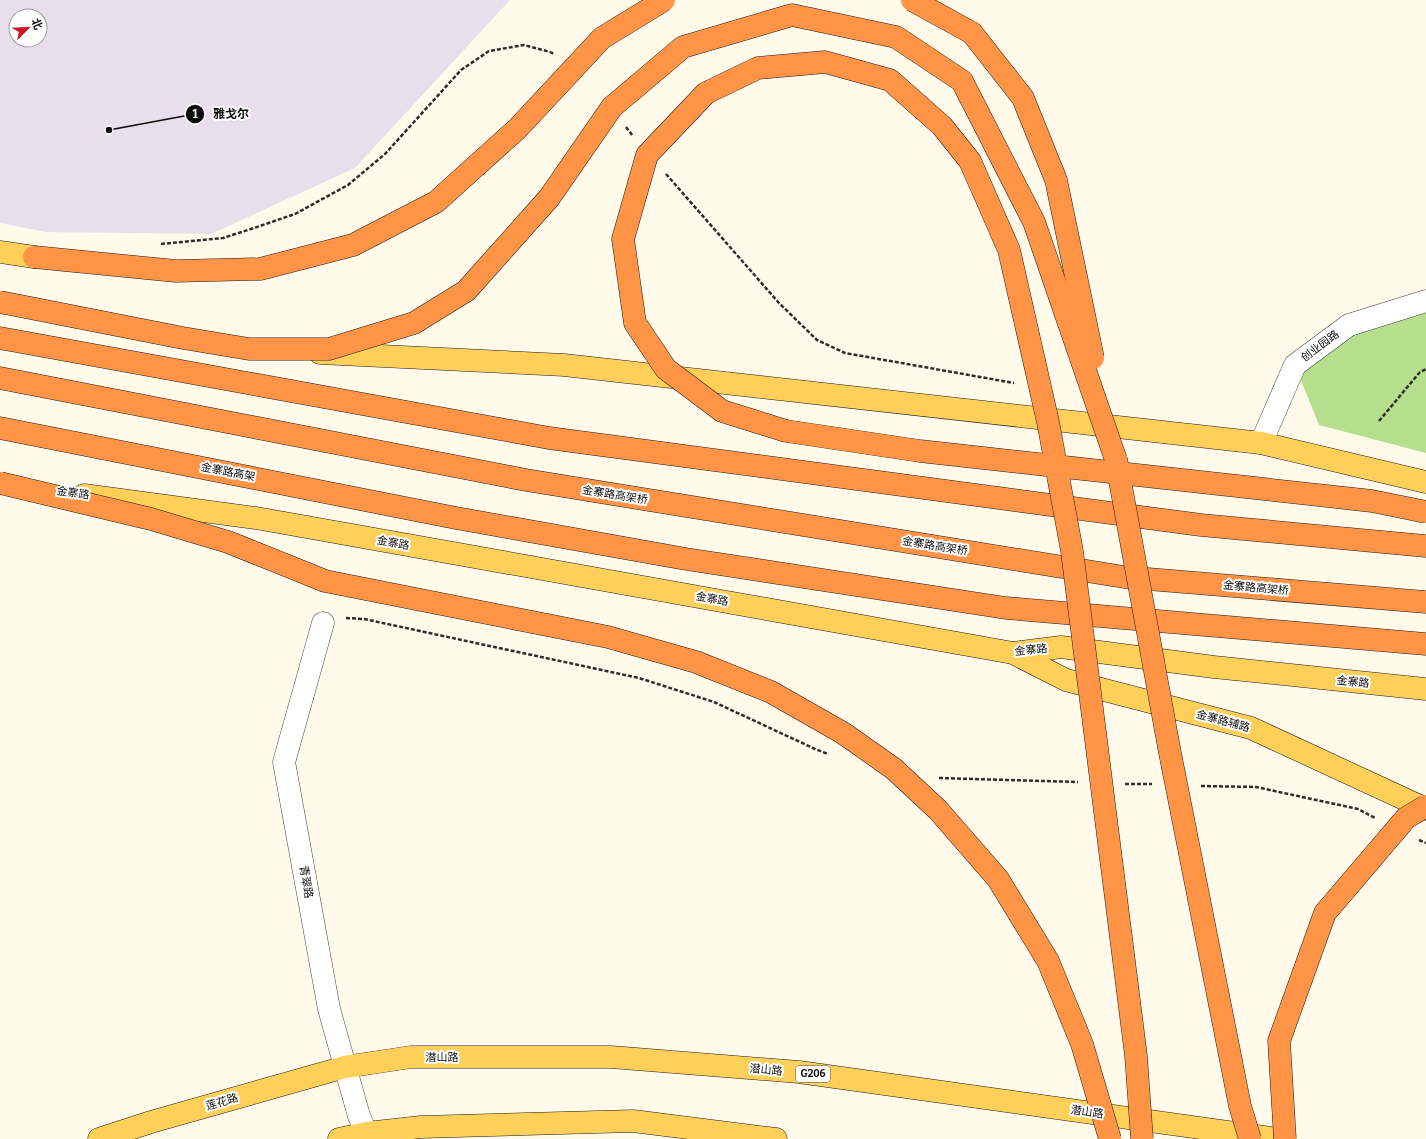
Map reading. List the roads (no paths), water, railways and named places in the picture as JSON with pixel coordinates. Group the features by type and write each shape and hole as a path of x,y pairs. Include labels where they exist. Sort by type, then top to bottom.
{"highway":[{"path":"34,257 176,272 260,269 353,245 436,202 517,129 602,38 664,0"},
{"path":"912,0 972,33 1023,98 1056,180 1075,276 1116,460 1171,761 1238,1099 1250,1139"},
{"path":"0,302 184,338 249,349 329,349 414,323 466,291 549,198 612,107 683,47 792,15 896,37 962,81 1034,222 1116,460"},
{"path":"1142,1139 1135,1048 1072,551 1057,468 1055,460 1048,422 1009,250 970,161 942,126 890,80 825,62 758,68 706,93 647,155 623,239 634,323 666,369 722,411 786,431 912,450 1031,463 1054,466 1062,467 1070,468 1364,500 1426,512"},
{"path":"0,338 549,438 1201,525 1426,546"},
{"name":"金寨路高架桥","path":"0,378 534,481 1124,577 1426,602"},
{"name":"金寨路高架","path":"0,428 456,518 686,559 1006,608 1426,644"},
{"path":"0,483 152,519 228,542 325,581 608,637 696,662 771,692 843,733 894,769 938,810 998,879 1048,961 1082,1044 1110,1139"},
{"path":"1285,1139 1279,1041 1325,913 1406,818 1426,806"}],"main road":[{"path":"0,252 34,257"},
{"path":"0,309 185,346 564,365 1261,443 1426,482"},
{"name":"金寨路","path":"0,483 256,518 1013,653 1061,647 1214,667 1426,689"},
{"name":"金寨路辅路","path":"1013,653 1066,680 1251,728 1426,809"},
{"name":"潜山路","path":"345,1066 411,1057 611,1057 799,1072 1279,1139"},
{"name":"莲花路","path":"99,1139 151,1122 345,1066"},
{"path":"339,1139 368,1136 420,1127 633,1121 776,1139"}],"street":[{"name":"创业园路","path":"1261,443 1295,365 1349,325 1426,301"},
{"name":"青翠路","path":"323,623 284,762 329,1008 359,1116 368,1136"}],"place":[{"name":"雅戈尔","path":"109,130"}]}
